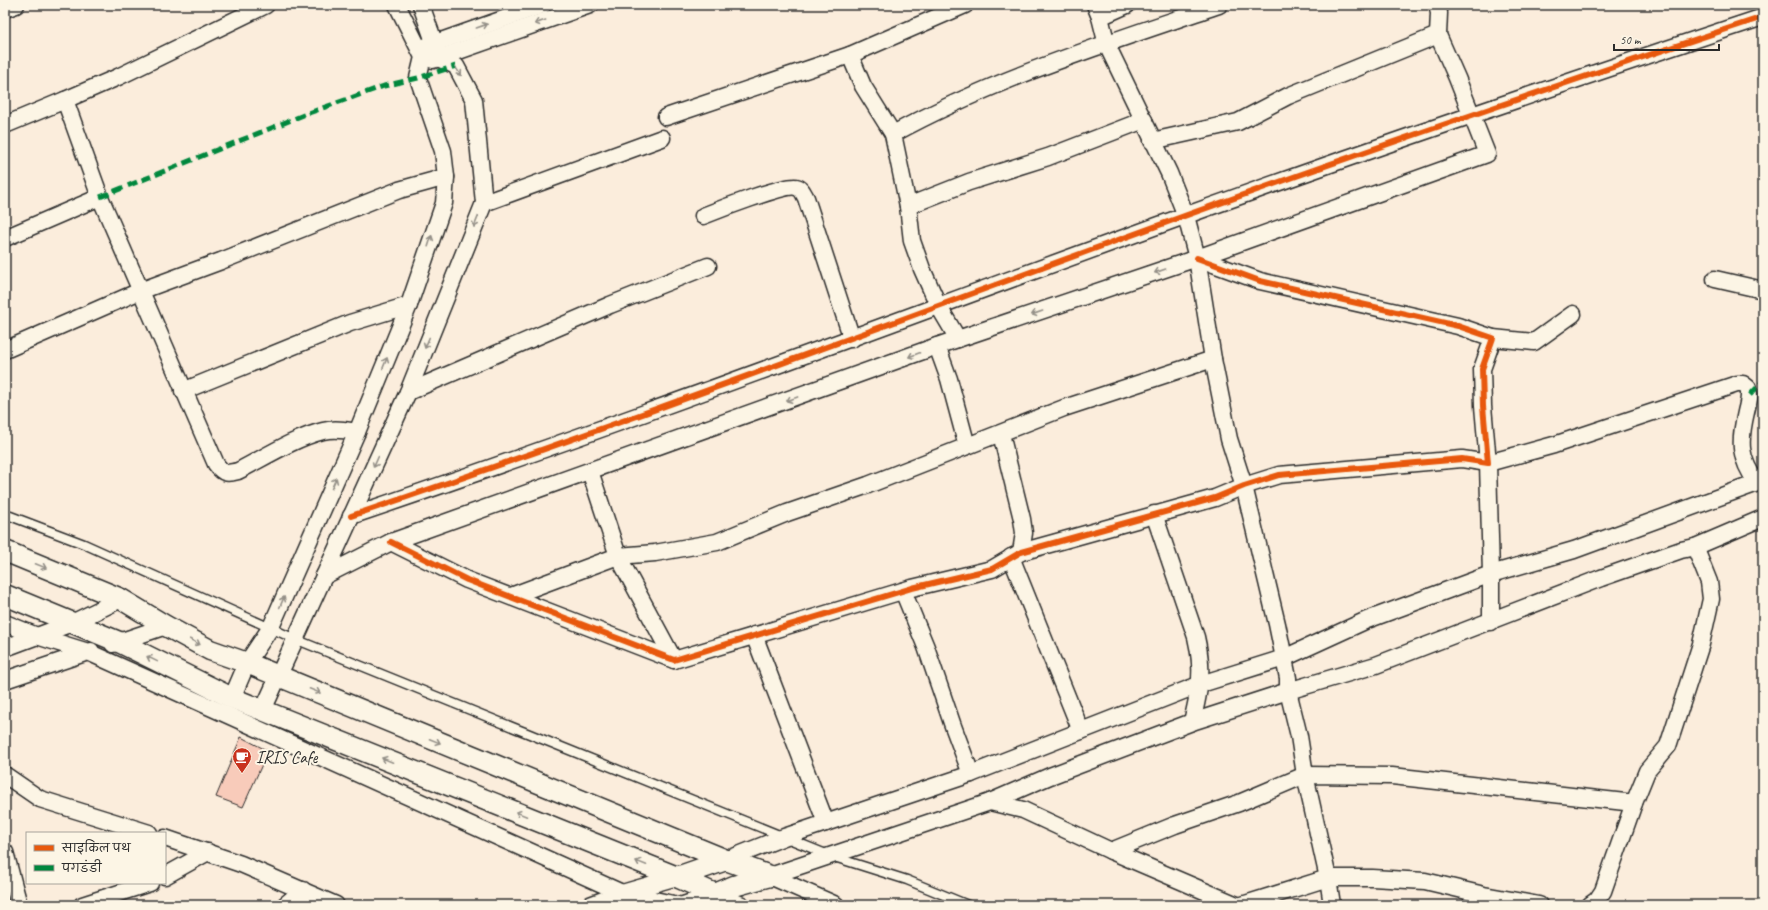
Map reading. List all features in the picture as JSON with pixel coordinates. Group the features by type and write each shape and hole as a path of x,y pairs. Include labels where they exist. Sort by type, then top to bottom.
{"street":[{"path":"5,9 16,5"},
{"path":"5,125 118,77 266,5"},
{"path":"232,698 247,663 271,627 357,432 409,305 444,203 446,177 443,150 418,78 420,56 398,5"},
{"path":"263,710 408,392 484,203 474,100 456,66 436,51 421,5"},
{"path":"436,51 543,5"},
{"path":"420,56 590,5"},
{"path":"666,117 850,55 966,5"},
{"path":"1128,5 1098,11 1107,45 1144,120 1152,141 1169,173 1186,216 1197,258 1213,359 1229,439 1244,486 1277,624 1284,658 1288,691 1299,736 1305,775 1328,878 1332,905"},
{"path":"893,134 959,102 1028,72 1219,5"},
{"path":"324,576 391,542 937,346 1197,258 1487,154 1438,35 1439,13 1437,5"},
{"path":"351,516 658,410 1186,216 1470,114 1763,17"},
{"path":"1152,141 1238,122 1288,96 1438,35"},
{"path":"850,55 863,86 893,134 908,206 912,241 922,269 940,307 958,339"},
{"path":"65,100 100,197 183,391 221,472 228,474 324,430 339,429 357,432"},
{"path":"908,206 969,182 1048,157 1144,120"},
{"path":"484,203 662,138"},
{"path":"5,350 140,291 399,190 446,177"},
{"path":"703,216 779,189 795,186 801,189 806,198 852,339"},
{"path":"5,238 100,197"},
{"path":"1197,258 1260,281 1458,326 1493,338 1534,342 1573,314"},
{"path":"408,392 610,305 708,266"},
{"path":"1715,279 1763,290"},
{"path":"183,391 350,323 409,305"},
{"path":"1491,622 1488,463 1483,406 1482,369 1493,338"},
{"path":"937,346 949,379 967,446"},
{"path":"511,596 618,556 655,553 717,542 787,513 868,485 1064,408 1213,359"},
{"path":"391,542 467,580 511,596 580,625 674,660 903,591 992,569 1016,554 1215,498 1244,486 1279,475 1462,458 1488,463 1554,445 1730,387 1743,384 1748,388 1750,395 1741,431 1742,455 1748,470 1760,482 1574,550 1491,574 1367,620 1284,658 1201,684 971,774 784,837 726,860 677,877 622,893 590,905"},
{"path":"1001,434 1022,519 1024,533 1016,554 1080,731"},
{"path":"590,471 618,556 674,660"},
{"path":"1154,514 1196,637 1201,656 1201,684 1192,722"},
{"path":"683,905 734,886 831,856 990,802 1050,776 1192,722 1288,691 1376,665 1491,622 1601,578 1681,550 1695,547 1763,518"},
{"path":"1590,905 1597,900 1603,891 1647,771 1668,746 1701,644 1711,599 1710,582 1695,547"},
{"path":"5,552 121,599 210,650 247,663 726,860 770,876 836,905"},
{"path":"903,591 926,647 971,774"},
{"path":"5,595 119,642 232,698 677,877 742,905"},
{"path":"5,648 72,623 121,599"},
{"path":"5,623 37,636 88,652 622,893 678,905"},
{"path":"5,680 166,626"},
{"path":"754,635 826,823"},
{"path":"1111,851 1175,825 1239,803 1305,775 1392,776 1634,803"},
{"path":"5,776 40,799 146,832"},
{"path":"990,802 1023,810 1111,851 1237,905"},
{"path":"166,838 241,864 336,905"},
{"path":"5,852 19,905"},
{"path":"166,875 208,852"},
{"path":"1242,905 1328,878 1372,878 1425,881 1484,895 1539,905"},
{"path":"82,905 147,884"},
{"path":"285,905 303,890"}],"lane":[{"path":"5,514 84,544 295,639 831,856 907,880 968,905"}],"building":[{"name":"IRIS Cafe","path":"241,737 268,751 243,807 216,797"}],"marked path":[{"path":"100,197 306,114 384,86 418,78 456,66"},
{"path":"1750,395 1763,381"}],"cycle path":[{"path":"351,516 665,406 1259,189 1474,114 1763,17"},
{"path":"391,542 467,580 674,660 912,588 992,569 1021,552 1215,498 1244,486 1279,475 1462,459 1488,463 1483,406 1482,369 1493,338 1458,326 1260,281 1197,258"}],"place":[{"name":"IRIS Cafe","path":"242,774"}]}
